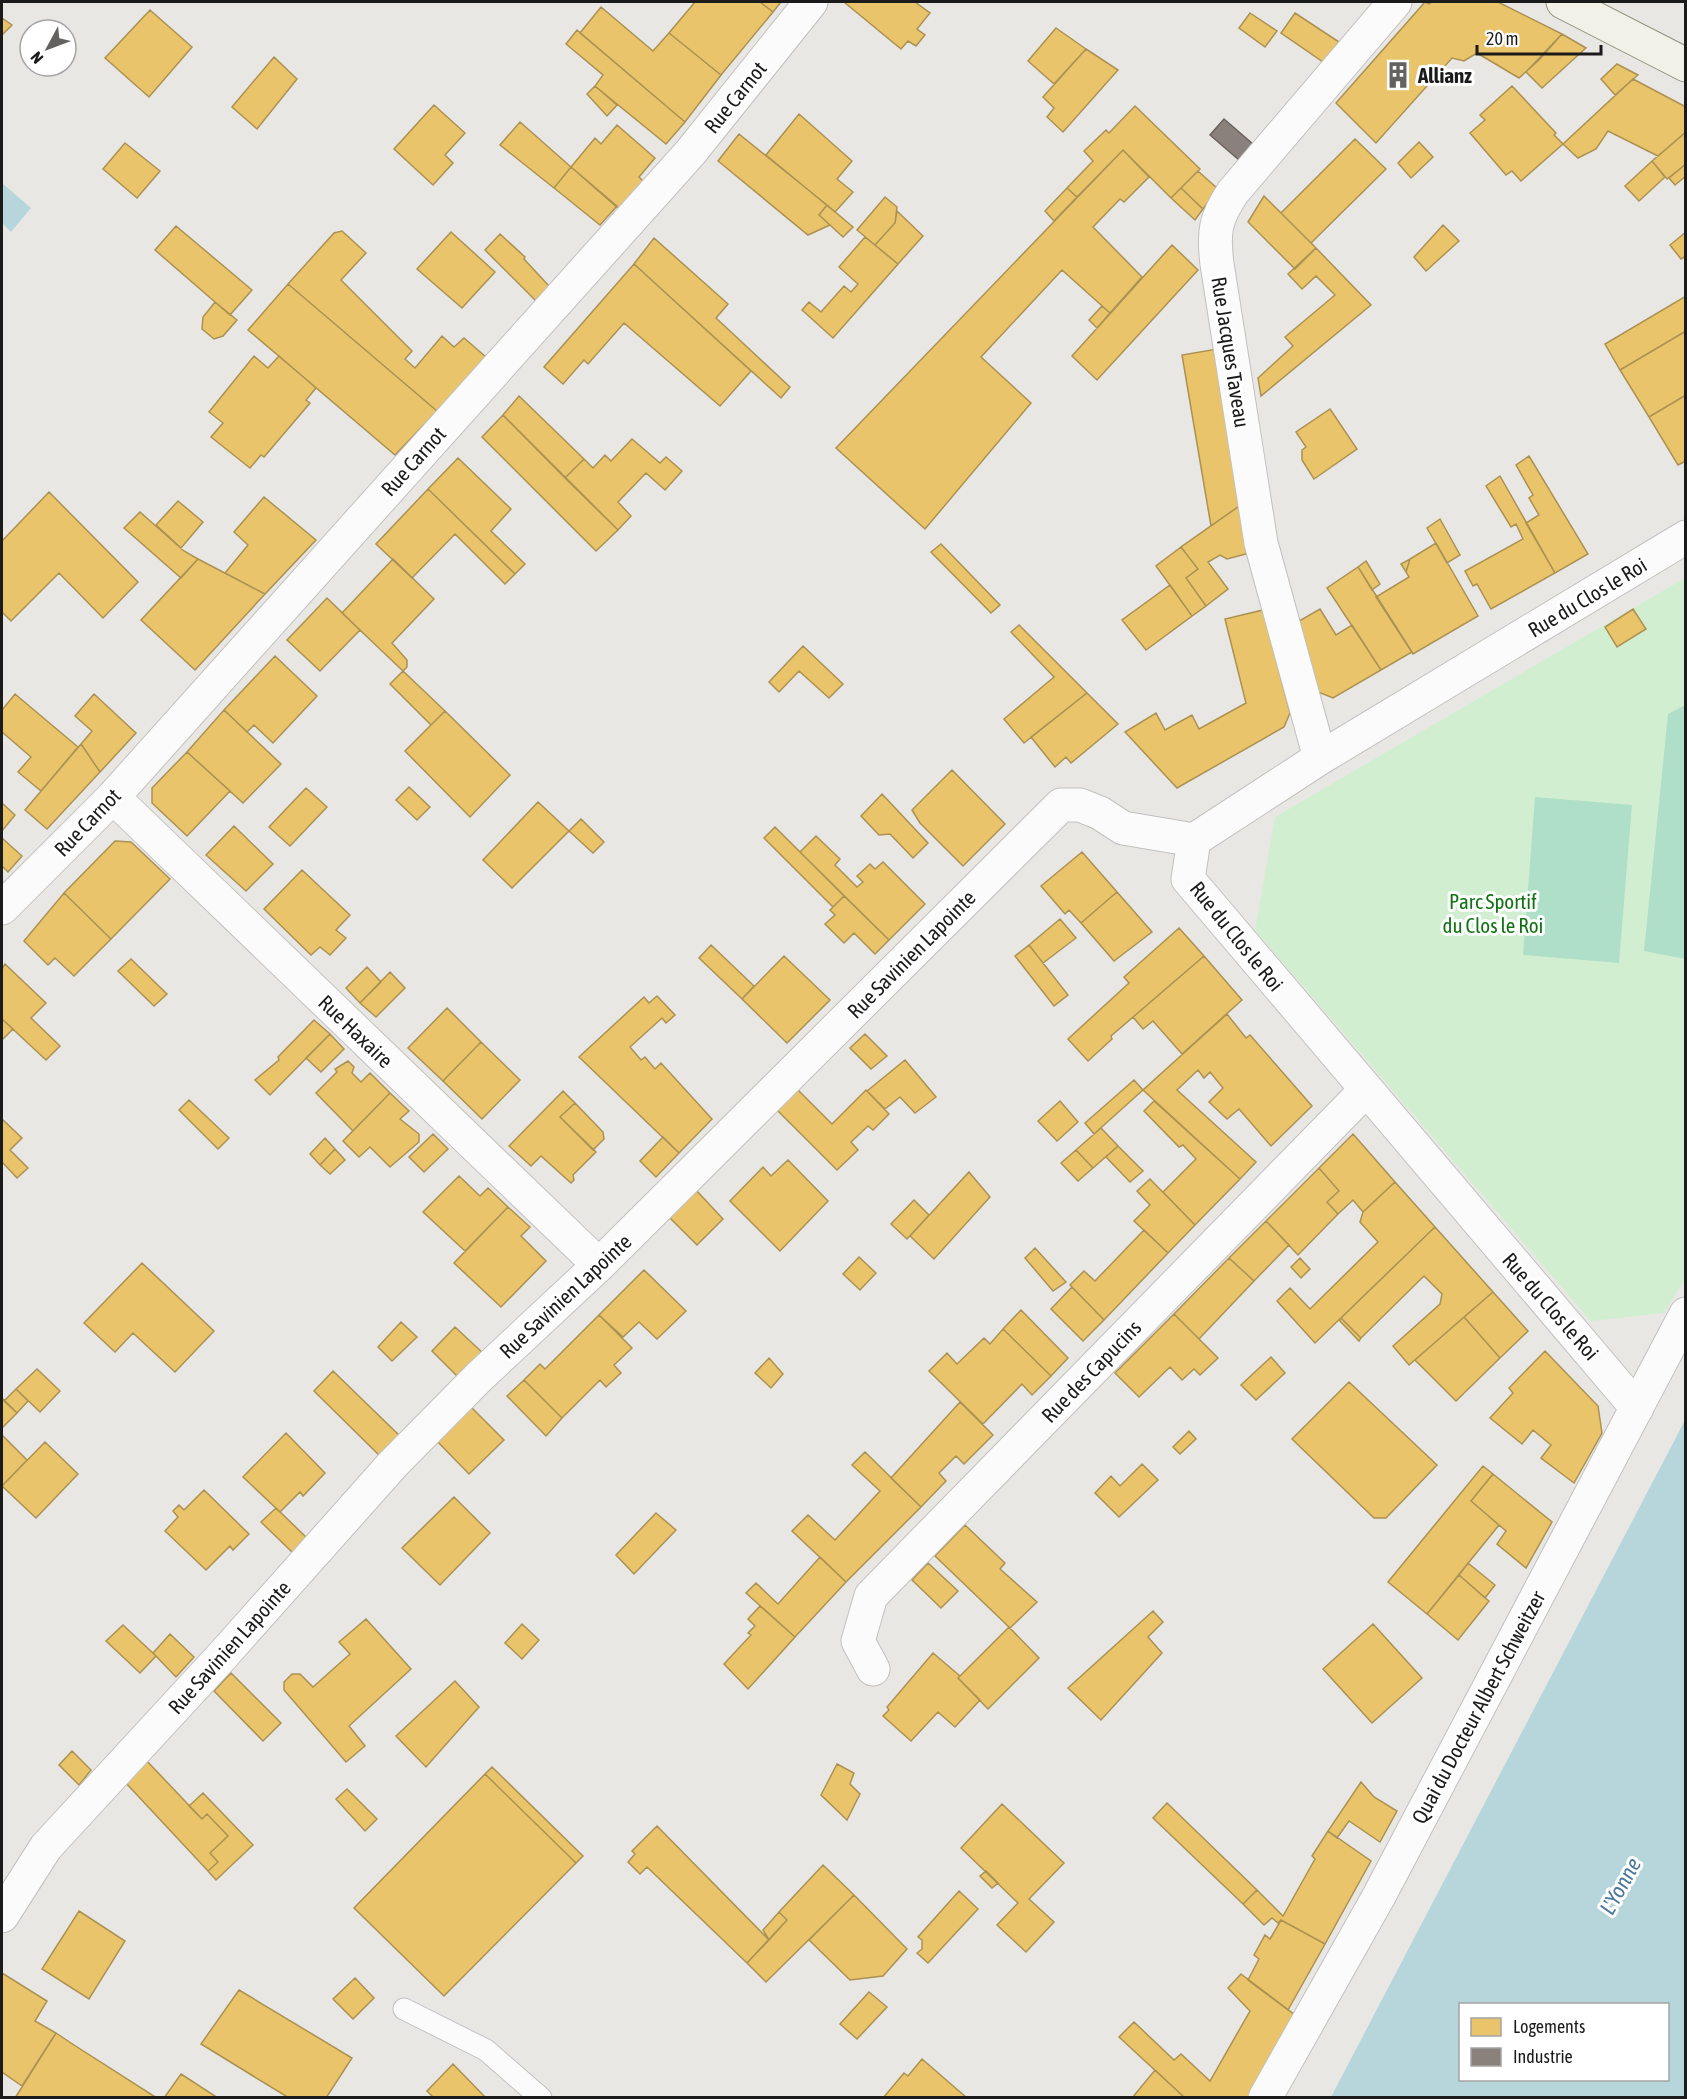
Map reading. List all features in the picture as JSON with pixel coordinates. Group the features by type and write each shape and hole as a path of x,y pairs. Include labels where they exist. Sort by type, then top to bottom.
{"main road":[{"path":"1563,2 1686,65"}],"street":[{"name":"Rue Carnot","path":"2,909 113,797 690,153 810,2"},
{"name":"Rue Jacques Taveau","path":"1320,759 1261,543 1217,264 1215,228 1233,192 1395,2"},
{"name":"Rue du Clos le Roi","path":"1637,1408 1188,879 1194,840 1320,759 1686,537"},
{"name":"Rue Haxaire","path":"113,797 599,1265"},
{"name":"Rue Savinien Lapointe","path":"2,1916 46,1847 224,1654 393,1464 479,1377 599,1265 1061,805 1080,805 1100,813 1123,828 1194,840"},
{"name":"Rue des Capucins","path":"873,1669 858,1641 871,1596 1365,1090"},
{"name":"Quai du Docteur Albert Schweitzer","path":"1265,2097 1379,1896 1637,1408 1667,1344 1686,1314"}],"lane":[{"path":"404,2009 486,2050 541,2097"}],"green space":[{"name":"Parc Sportif du Clos le Roi","path":"1685,578 1686,1277 1664,1313 1591,1321 1255,930 1275,817"},
{"path":"1685,705 1685,959 1644,951 1668,714"},
{"path":"1535,797 1632,805 1619,963 1523,955"}],"water":[{"path":"2,183 31,208 11,232 2,223"},
{"name":"L'Yonne","path":"1685,1420 1685,2097 1331,2097"}],"building: Logements":[{"path":"695,2 760,2 773,12 721,75 669,33"},
{"path":"760,2 781,2 773,12"},
{"path":"844,2 915,2 930,13 917,29 925,35 916,46 908,41 901,49"},
{"name":"Allianz","path":"1425,2 1429,4 1432,2 1498,2 1562,34 1519,78 1477,53 1464,61 1452,58 1376,143 1336,103"},
{"path":"601,7 653,51 669,33 721,75 685,122 580,33"},
{"path":"150,10 192,47 149,97 105,58"},
{"path":"1250,13 1277,31 1265,47 1239,28"},
{"path":"1295,13 1339,42 1323,62 1281,33"},
{"path":"2,18 12,25 2,35"},
{"path":"1056,28 1086,49 1054,84 1028,61"},
{"path":"577,30 685,122 666,144 595,86 603,75 566,44"},
{"path":"1562,34 1586,48 1542,88 1526,72"},
{"path":"1086,49 1118,70 1063,132 1047,117 1054,108 1043,97"},
{"path":"274,57 297,79 257,129 232,107"},
{"path":"1617,64 1638,75 1615,95 1601,79"},
{"path":"1633,79 1686,107 1686,132 1658,156 1608,131 1596,149 1578,158 1563,144"},
{"path":"595,86 617,105 607,116 587,94"},
{"path":"1512,86 1556,133 1554,135 1563,144 1521,181 1512,171 1506,175 1470,133 1485,120 1480,115"},
{"path":"434,105 465,133 445,155 453,163 433,185 394,149"},
{"path":"1135,106 1200,169 1171,198 1123,150 1077,197 1067,188 1093,161 1084,151 1106,130 1109,133"},
{"path":"799,114 852,161 837,179 853,192 835,212 766,155"},
{"path":"520,122 571,167 554,188 500,145"},
{"path":"617,125 655,158 639,177 645,183 620,210 571,167 595,138 601,144"},
{"path":"1686,132 1686,164 1667,179 1652,161"},
{"path":"739,134 827,205 819,215 830,225 808,235 718,161"},
{"path":"1355,139 1386,169 1311,243 1281,213"},
{"path":"1419,142 1433,157 1411,178 1398,163"},
{"path":"125,143 160,171 137,198 103,169"},
{"path":"1123,150 1149,177 1124,202 1120,199 1093,227 1142,277 1110,313 1062,270 981,357 1031,403 925,529 836,448"},
{"path":"1652,161 1665,177 1639,201 1625,186"},
{"path":"1686,164 1686,176 1675,185 1669,178"},
{"path":"571,167 617,206 600,225 554,188"},
{"path":"1198,171 1218,189 1203,209 1181,188"},
{"path":"1067,188 1077,197 1054,221 1045,211"},
{"path":"1181,188 1203,209 1195,220 1171,198"},
{"path":"1264,196 1316,248 1295,269 1248,222"},
{"path":"885,197 897,207 895,223 875,245 857,230"},
{"path":"827,205 853,227 843,237 819,215"},
{"path":"897,211 923,236 898,264 875,245 895,223"},
{"path":"1443,225 1459,241 1426,271 1414,257"},
{"path":"176,226 252,290 230,315 155,250"},
{"path":"342,231 366,253 341,280 412,351 405,359 415,368 442,336 454,347 464,338 486,357 437,411 288,284 334,233"},
{"path":"451,232 495,272 462,308 417,269"},
{"path":"1686,232 1686,256 1681,259 1670,245"},
{"path":"500,234 525,257 524,259 549,286 536,301 485,250"},
{"path":"865,237 898,264 833,338 802,310 809,302 821,312 844,286 851,292 858,284 839,267"},
{"path":"654,238 728,304 716,318 790,387 781,398 634,264"},
{"path":"1172,245 1198,270 1097,380 1072,356"},
{"path":"1316,248 1371,305 1261,396 1258,378 1293,346 1285,337 1335,295 1316,276 1302,289 1288,274"},
{"path":"634,264 751,371 720,406 624,323 588,364 584,360 563,384 544,367"},
{"path":"288,284 437,411 395,455 248,330"},
{"path":"1686,296 1686,331 1620,370 1605,344"},
{"path":"215,302 237,320 223,336 214,339 202,329 203,317"},
{"path":"1102,306 1110,313 1097,328 1089,320"},
{"path":"1686,331 1686,395 1649,417 1620,370"},
{"path":"1217,349 1242,504 1211,526 1182,355"},
{"path":"254,356 268,368 279,356 316,388 306,400 310,403 264,457 261,455 250,468 211,437 223,423 209,412"},
{"path":"1686,395 1686,461 1678,465 1649,417"},
{"path":"519,396 584,459 565,478 503,415"},
{"path":"1330,409 1357,449 1314,479 1302,460 1302,450 1306,447 1296,432"},
{"path":"503,415 618,530 596,551 482,437"},
{"path":"632,439 660,463 666,457 682,471 665,490 646,473 618,502 631,516 618,530 565,478 584,459 593,468 605,455 611,461"},
{"path":"1529,456 1588,554 1555,573 1526,523 1539,515 1529,498 1533,495 1516,465"},
{"path":"458,458 511,509 491,531 525,564 515,574 428,489"},
{"path":"1500,476 1555,573 1491,609 1477,584 1473,586 1465,571 1523,539 1516,524 1511,527 1486,486"},
{"path":"428,489 515,574 505,584 455,534 412,578 376,544"},
{"path":"49,492 138,582 103,618 59,573 11,621 2,612 2,541"},
{"path":"264,497 316,540 265,594 225,573 248,545 234,532"},
{"path":"178,501 203,522 181,548 156,525"},
{"path":"1242,504 1250,553 1227,559 1220,555 1208,562 1228,589 1206,606 1186,578 1198,569 1181,547"},
{"path":"140,512 184,551 198,559 181,578 124,528"},
{"path":"1440,519 1460,555 1447,563 1427,528"},
{"path":"1436,543 1478,616 1413,654 1376,597 1409,577 1406,572 1410,559"},
{"path":"941,544 1000,605 991,613 931,552"},
{"path":"1181,547 1198,569 1186,578 1206,606 1192,616 1156,566"},
{"path":"198,559 265,594 195,670 141,620"},
{"path":"393,559 434,599 392,643 407,660 407,667 403,671 342,613"},
{"path":"1410,559 1406,572 1401,564"},
{"path":"1366,561 1380,584 1372,590 1358,567"},
{"path":"1358,567 1412,652 1381,670 1327,588"},
{"path":"1170,585 1192,616 1146,650 1122,620"},
{"path":"327,598 360,630 320,671 287,640"},
{"path":"1320,609 1336,635 1352,625 1381,670 1333,698 1318,692 1299,621"},
{"path":"1633,609 1646,629 1617,647 1605,627"},
{"path":"1263,610 1290,713 1284,727 1177,788 1125,732 1156,713 1165,730 1192,715 1199,729 1246,703 1225,619"},
{"path":"1019,625 1087,693 1024,743 1004,719 1054,677 1011,632"},
{"path":"803,646 843,684 829,698 799,671 779,692 769,682"},
{"path":"275,656 317,696 273,743 254,725 247,732 224,710"},
{"path":"403,671 445,711 431,725 390,684"},
{"path":"1087,693 1118,724 1071,763 1066,757 1055,767 1031,737"},
{"path":"15,694 78,747 41,791 18,772 31,757 2,732 2,710"},
{"path":"94,694 136,733 100,772 81,744 92,731 75,716"},
{"path":"224,710 281,764 243,803 187,752"},
{"path":"445,711 510,775 470,817 405,751"},
{"path":"81,744 100,772 47,829 25,810"},
{"path":"187,752 230,791 187,836 152,803 152,788"},
{"path":"952,770 1005,824 963,866 920,823 912,810"},
{"path":"409,787 430,807 417,820 396,800"},
{"path":"306,788 327,807 290,846 269,827"},
{"path":"882,794 928,843 913,858 890,834 879,835 861,816"},
{"path":"538,802 569,831 512,888 483,860"},
{"path":"2,803 15,815 2,831"},
{"path":"581,819 604,842 593,853 569,831"},
{"path":"234,826 273,864 246,891 206,855"},
{"path":"775,827 844,896 833,907 764,838"},
{"path":"816,836 840,859 835,865 857,887 863,882 857,876 870,864 875,869 883,862 925,904 889,940 800,852"},
{"path":"2,838 22,856 8,872 2,866"},
{"path":"115,841 131,842 170,879 111,939 64,893"},
{"path":"1082,852 1117,892 1081,923 1069,910 1065,914 1041,886"},
{"path":"302,870 350,915 336,930 346,938 330,955 320,947 311,955 264,909"},
{"path":"1117,892 1152,932 1114,961 1081,923"},
{"path":"64,893 111,939 74,976 55,958 48,965 24,941"},
{"path":"844,896 889,940 875,954 854,933 844,943 825,924 835,915 830,910"},
{"path":"1060,919 1076,938 1043,963 1029,945"},
{"path":"1179,928 1204,956 1111,1036 1112,1039 1088,1061 1068,1039 1129,983 1124,977"},
{"path":"711,945 754,986 742,999 699,958"},
{"path":"1029,945 1068,995 1054,1006 1015,956"},
{"path":"784,956 830,1000 787,1043 742,999"},
{"path":"1204,956 1242,1000 1182,1054 1153,1021 1143,1029 1133,1017"},
{"path":"131,959 167,994 154,1006 118,971"},
{"path":"5,964 46,1003 31,1018 60,1046 46,1060 2,1019 2,969"},
{"path":"367,967 381,982 360,1003 346,988"},
{"path":"390,972 405,988 376,1017 360,1003"},
{"path":"657,996 675,1015 666,1023 662,1018 630,1047 641,1060 645,1057 655,1069 661,1063 712,1119 679,1153 579,1057 644,997 649,1003"},
{"path":"447,1008 481,1042 443,1081 408,1048"},
{"path":"1227,1014 1246,1038 1250,1035 1312,1106 1271,1146 1239,1109 1227,1119 1209,1102 1223,1088 1210,1072 1204,1078 1198,1070 1177,1090 1256,1162 1240,1179 1143,1090"},
{"path":"2,1019 13,1029 2,1040"},
{"path":"314,1020 330,1034 270,1095 255,1080 279,1060 278,1057"},
{"path":"330,1034 344,1049 321,1072 306,1058"},
{"path":"865,1034 887,1056 871,1069 850,1048"},
{"path":"481,1042 520,1080 482,1119 443,1081"},
{"path":"905,1060 936,1097 915,1113 900,1097 885,1109 867,1091"},
{"path":"348,1061 354,1067 352,1073 361,1082 370,1073 390,1093 353,1131 316,1093 337,1072 335,1069"},
{"path":"1134,1080 1143,1090 1094,1134 1085,1123"},
{"path":"796,1088 832,1124 866,1090 889,1114 873,1130 868,1126 851,1142 858,1150 837,1170 775,1108"},
{"path":"563,1091 575,1103 560,1117 596,1152 573,1175 574,1180 571,1183 541,1156 531,1166 509,1146"},
{"path":"390,1093 409,1111 400,1119 419,1134 419,1142 390,1167 370,1147 359,1157 343,1141"},
{"path":"189,1100 229,1138 218,1149 179,1110"},
{"path":"1060,1101 1078,1122 1057,1141 1038,1121"},
{"path":"1154,1101 1240,1179 1195,1225 1163,1192 1196,1159 1183,1145 1179,1147 1144,1111"},
{"path":"575,1103 603,1132 604,1139 593,1150 560,1117"},
{"path":"2,1119 22,1138 10,1150 28,1168 17,1178 2,1162"},
{"path":"1101,1128 1118,1146 1093,1168 1076,1150"},
{"path":"433,1134 448,1149 424,1172 409,1157"},
{"path":"1353,1134 1395,1182 1363,1212 1353,1200 1338,1214 1327,1202 1339,1191 1319,1168"},
{"path":"663,1137 679,1153 656,1177 640,1161"},
{"path":"325,1138 335,1149 320,1165 310,1154"},
{"path":"1118,1146 1143,1171 1130,1182 1106,1157"},
{"path":"335,1149 345,1160 330,1174 320,1165"},
{"path":"1076,1150 1093,1168 1078,1181 1061,1163"},
{"path":"788,1160 828,1201 780,1251 730,1201 763,1167 771,1176"},
{"path":"1319,1168 1339,1191 1327,1202 1338,1214 1298,1255 1266,1221"},
{"path":"969,1172 990,1197 934,1259 910,1236"},
{"path":"459,1176 480,1196 488,1188 508,1207 465,1251 423,1212"},
{"path":"1150,1179 1195,1225 1168,1253 1134,1221 1150,1205 1137,1191"},
{"path":"1395,1182 1435,1227 1315,1343 1277,1301 1290,1288 1310,1309 1378,1242 1360,1222 1363,1212"},
{"path":"696,1190 723,1219 697,1245 669,1217"},
{"path":"914,1200 929,1215 907,1239 891,1224"},
{"path":"508,1207 530,1227 521,1236 546,1261 501,1307 454,1263"},
{"path":"1266,1221 1289,1245 1254,1281 1229,1258"},
{"path":"1435,1227 1493,1292 1409,1365 1393,1346 1440,1304 1442,1294 1424,1276 1361,1338 1341,1318"},
{"path":"1144,1230 1168,1253 1104,1320 1070,1285 1084,1271 1095,1281"},
{"path":"1035,1248 1066,1282 1053,1291 1025,1258"},
{"path":"859,1257 876,1273 860,1290 843,1274"},
{"path":"1229,1258 1254,1281 1199,1339 1174,1314"},
{"path":"1300,1258 1310,1269 1301,1278 1291,1267"},
{"path":"142,1263 214,1331 175,1372 133,1333 115,1352 84,1323"},
{"path":"644,1270 686,1311 657,1339 639,1322 623,1337 599,1315"},
{"path":"1072,1287 1104,1320 1083,1341 1051,1309"},
{"path":"1493,1292 1528,1331 1500,1358 1464,1317"},
{"path":"1021,1310 1068,1358 1051,1376 1003,1329"},
{"path":"1174,1314 1218,1358 1200,1375 1194,1369 1182,1380 1170,1367 1139,1397 1115,1373"},
{"path":"599,1315 632,1348 614,1365 621,1373 606,1387 600,1380 562,1418 524,1380 540,1364 545,1369"},
{"path":"1464,1317 1500,1358 1456,1401 1415,1360"},
{"path":"1341,1318 1361,1338 1359,1341 1339,1320"},
{"path":"401,1322 417,1337 392,1361 378,1347"},
{"path":"455,1327 485,1355 461,1380 432,1351"},
{"path":"1003,1329 1051,1376 1032,1395 1022,1384 983,1424 929,1371 947,1353 957,1364 984,1338 990,1344"},
{"path":"1545,1351 1598,1406 1602,1433 1574,1483 1541,1458 1551,1445 1533,1430 1522,1444 1490,1418 1513,1393 1509,1388"},
{"path":"1271,1357 1285,1373 1256,1400 1241,1385"},
{"path":"769,1358 783,1374 771,1388 755,1373"},
{"path":"37,1369 60,1391 40,1412 16,1389"},
{"path":"333,1371 403,1439 382,1458 314,1391"},
{"path":"524,1380 562,1418 546,1436 507,1396"},
{"path":"1349,1382 1437,1465 1386,1518 1374,1518 1292,1439"},
{"path":"16,1389 28,1401 17,1413 4,1401"},
{"path":"2,1398 17,1413 2,1428"},
{"path":"960,1402 993,1435 964,1464 956,1456 939,1473 946,1481 921,1507 891,1478"},
{"path":"468,1404 504,1440 469,1474 434,1438"},
{"path":"1189,1431 1196,1439 1180,1454 1173,1447"},
{"path":"286,1433 325,1473 303,1496 300,1492 280,1512 243,1477"},
{"path":"2,1435 27,1460 2,1486"},
{"path":"45,1442 78,1474 36,1518 2,1486"},
{"path":"865,1452 921,1507 846,1582 792,1531 808,1515 835,1540 880,1491 852,1465"},
{"path":"1142,1464 1158,1480 1119,1517 1095,1493 1111,1476 1120,1486"},
{"path":"1483,1466 1493,1474 1471,1501 1499,1525 1427,1614 1388,1582"},
{"path":"1493,1474 1552,1522 1526,1568 1497,1544 1506,1531 1471,1501"},
{"path":"204,1490 249,1534 233,1550 230,1546 206,1570 165,1531 178,1517 173,1511 179,1505 184,1510"},
{"path":"454,1497 490,1533 440,1585 402,1548"},
{"path":"276,1508 307,1538 293,1553 261,1522"},
{"path":"656,1513 676,1530 634,1574 616,1555"},
{"path":"965,1525 1005,1563 1000,1569 1037,1602 1010,1628 935,1556"},
{"path":"820,1557 846,1582 795,1637 746,1593 756,1583 778,1604"},
{"path":"928,1563 958,1591 941,1608 912,1580"},
{"path":"1468,1563 1495,1585 1485,1598 1459,1575"},
{"path":"1459,1575 1489,1601 1458,1640 1427,1614"},
{"path":"760,1606 795,1637 748,1689 724,1664 751,1635 748,1633 755,1626 748,1619"},
{"path":"1153,1611 1163,1622 1148,1637 1162,1653 1101,1720 1068,1688"},
{"path":"366,1619 411,1669 349,1726 365,1746 346,1762 284,1690 284,1682 292,1674 300,1674 313,1687 350,1654 339,1642"},
{"path":"522,1624 539,1640 522,1659 505,1643"},
{"path":"1373,1624 1422,1678 1372,1723 1323,1669"},
{"path":"123,1625 156,1656 140,1673 106,1641"},
{"path":"1009,1627 1039,1658 988,1709 958,1678"},
{"path":"170,1634 194,1657 176,1677 153,1653"},
{"path":"933,1653 960,1676 958,1678 980,1700 955,1727 938,1712 911,1741 883,1716 889,1710 887,1707"},
{"path":"231,1673 281,1723 263,1741 214,1691"},
{"path":"455,1681 479,1707 426,1767 396,1736"},
{"path":"72,1751 91,1770 79,1785 59,1765"},
{"path":"145,1759 202,1819 207,1814 228,1836 210,1853 218,1862 208,1871 124,1781"},
{"path":"837,1764 854,1773 850,1784 860,1794 847,1820 821,1795"},
{"path":"492,1767 583,1856 576,1863 485,1774"},
{"path":"485,1774 576,1863 444,1996 354,1908"},
{"path":"1361,1782 1374,1797 1397,1811 1380,1842 1349,1821 1337,1838 1328,1831"},
{"path":"347,1789 377,1819 365,1831 336,1799"},
{"path":"203,1793 253,1845 216,1880 208,1871 218,1862 210,1853 228,1836 207,1814 202,1819 189,1806"},
{"path":"1167,1803 1257,1890 1243,1904 1153,1818"},
{"path":"1002,1804 1064,1863 1029,1899 1054,1922 1026,1952 997,1925 1018,1903 961,1848"},
{"path":"657,1826 769,1940 747,1963 647,1867 640,1874 628,1862 635,1854 632,1851"},
{"path":"1328,1831 1371,1861 1325,1944 1281,1920 1278,1923 1272,1918 1264,1925 1243,1904 1257,1890 1283,1916 1315,1859 1312,1856"},
{"path":"823,1865 854,1895 766,1982 747,1963 787,1920 779,1912"},
{"path":"986,1871 998,1883 992,1888 980,1876"},
{"path":"959,1891 978,1909 928,1963 917,1953 922,1949 922,1940 918,1937"},
{"path":"854,1895 907,1949 883,1976 850,1980 809,1940"},
{"path":"79,1911 125,1941 89,1999 42,1969"},
{"path":"779,1912 787,1920 769,1940 763,1930"},
{"path":"1281,1920 1325,1944 1288,2010 1248,1980 1259,1959 1254,1955 1265,1935 1270,1939"},
{"path":"2,1973 47,2001 35,2021 56,2033 22,2086 2,2072"},
{"path":"1241,1974 1295,2015 1248,2098 1185,2098 1119,2037 1134,2022 1174,2060 1181,2054 1210,2081 1250,2011 1228,1988"},
{"path":"355,1978 374,1998 353,2019 333,1999"},
{"path":"239,1990 352,2058 326,2098 289,2098 201,2044"},
{"path":"869,1992 887,2007 857,2039 840,2024"},
{"path":"56,2033 74,2045 157,2098 15,2098"},
{"path":"922,2059 967,2098 883,2098 904,2073 908,2076"},
{"path":"453,2064 486,2098 434,2098 427,2091"},
{"path":"1155,2070 1185,2098 1132,2098"},
{"path":"181,2074 218,2098 164,2098"}],"building: Industrie":[{"path":"1224,119 1253,144 1239,160 1210,135"}],"place":[{"name":"Allianz","path":"1398,75"}]}
